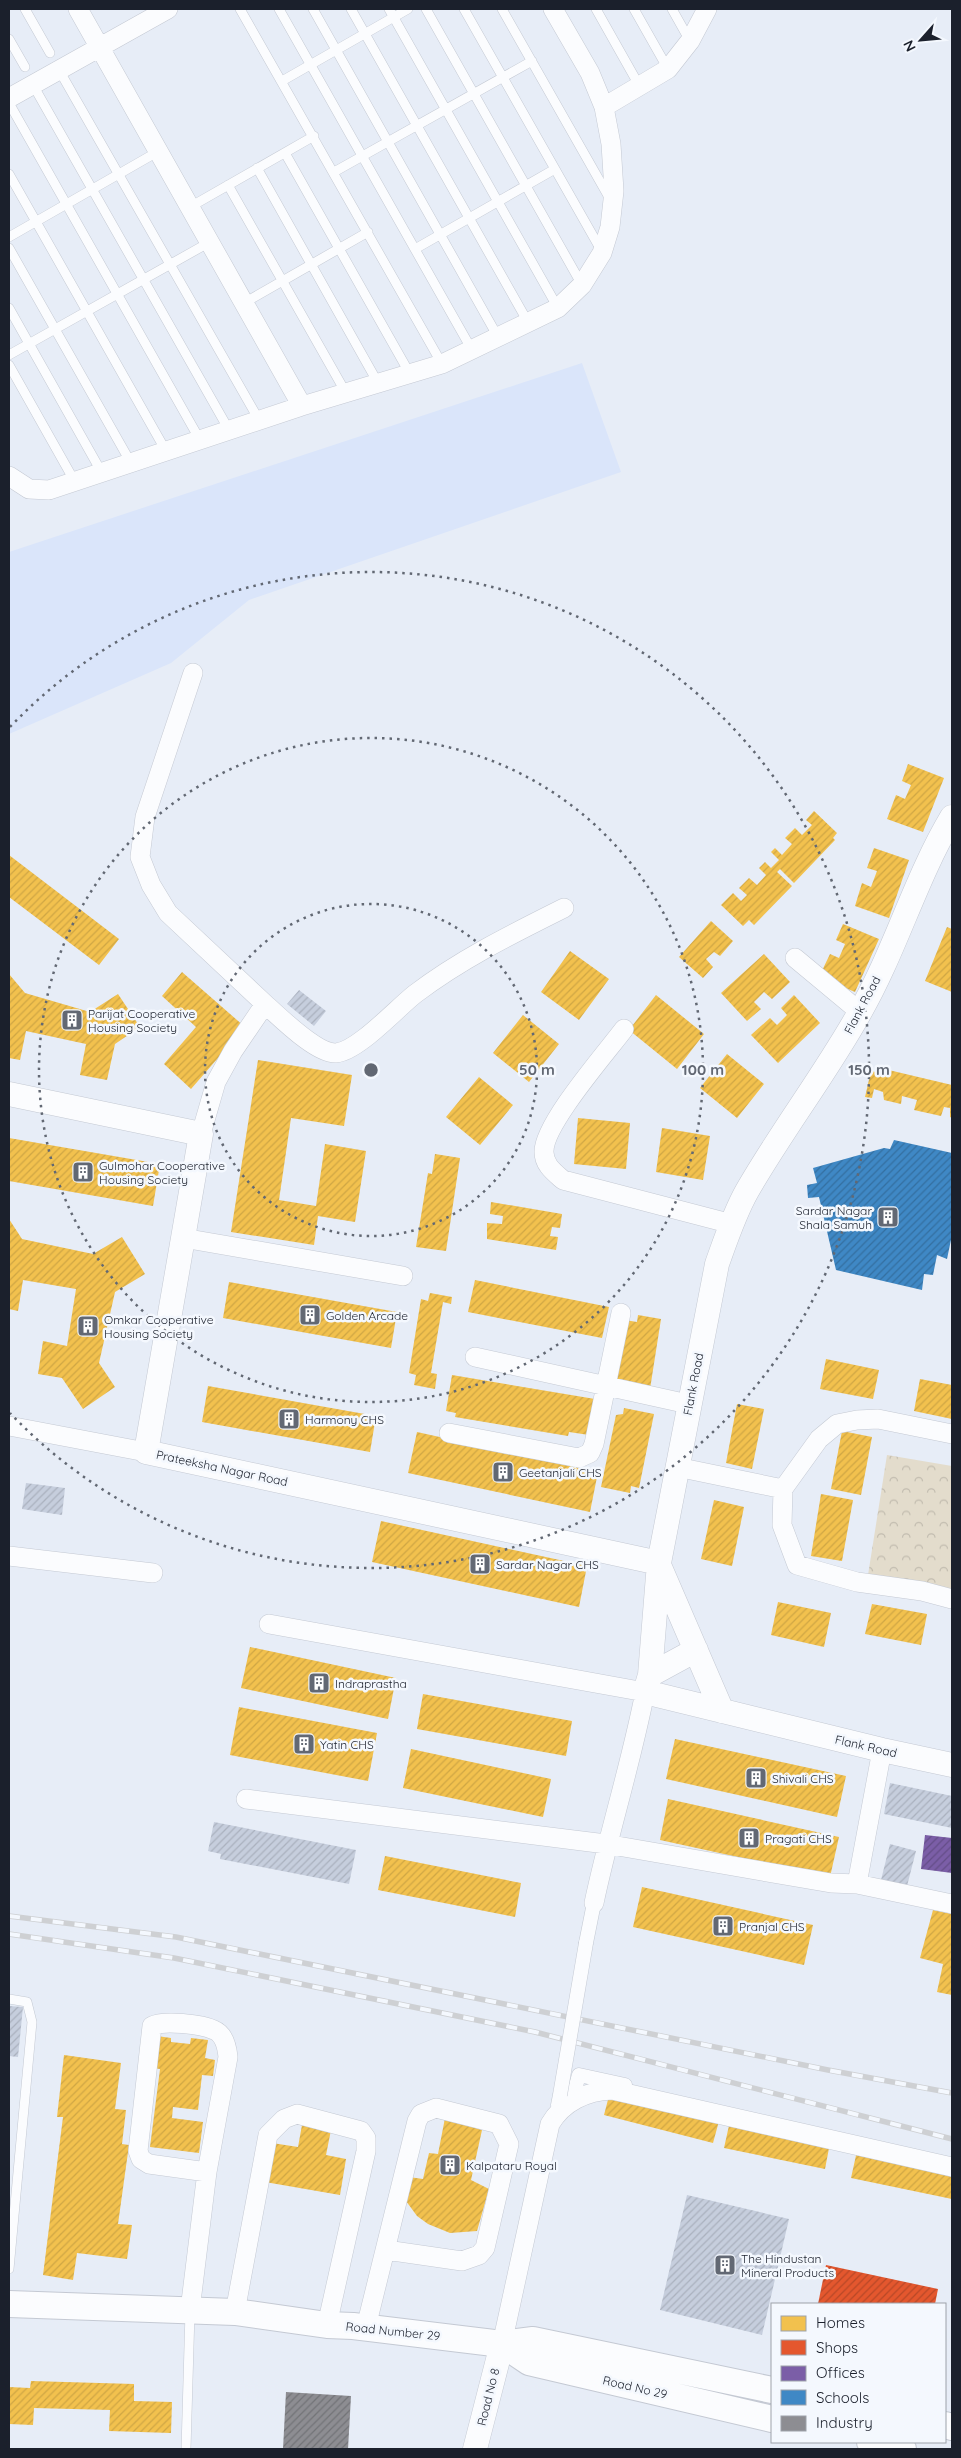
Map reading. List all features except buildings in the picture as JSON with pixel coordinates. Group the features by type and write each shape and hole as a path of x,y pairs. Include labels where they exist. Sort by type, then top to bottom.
{"main road":[{"name":"Road Number 29","path":"9,2304 235,2312 327,2325 366,2327 502,2344 533,2340 771,2390"},
{"name":"Road No 29","path":"502,2344 530,2362 771,2419"},
{"path":"875,2443 902,2449"}],"street":[{"path":"78,9 302,406"},
{"path":"9,98 168,9"},
{"path":"9,476 29,489 49,490 302,406 442,364 529,324 558,308 582,285 602,253 610,227 614,191 611,144 604,108 590,73 553,9"},
{"path":"604,108 668,69 690,41 707,9"},
{"path":"193,673 145,817 140,856 151,885 168,913 265,1004 317,1047 335,1053 345,1051 366,1037 415,994 477,952 564,908"},
{"name":"Flank Road","path":"952,817 935,845 860,1012 747,1191 716,1264 658,1563 648,1684 722,1711 952,1765"},
{"path":"795,958 860,1012"},
{"path":"9,1094 201,1134 216,1082 233,1051 265,1004"},
{"path":"624,1029 574,1094 547,1137 544,1153 548,1167 563,1180 732,1224"},
{"name":"Prateeksha Nagar Road","path":"201,1134 146,1452 658,1563"},
{"path":"183,1238 403,1276"},
{"path":"449,1433 579,1458 590,1453 594,1444 608,1384 621,1313"},
{"path":"475,1357 608,1384 688,1404"},
{"path":"952,1434 878,1419 857,1420 837,1424 819,1439 783,1489 782,1525 797,1565 858,1582 922,1591 952,1599"},
{"path":"9,1426 146,1452"},
{"path":"677,1467 783,1489"},
{"path":"9,1556 153,1573"},
{"path":"658,1563 722,1711"},
{"path":"269,1624 648,1684"},
{"path":"502,2344 541,2162 550,2124 555,2116 560,2095 586,1943 606,1844 637,1733 648,1684 696,1650"},
{"path":"857,1884 882,1750"},
{"path":"246,1799 606,1844 831,1883 857,1884 952,1904"},
{"path":"190,2310 207,2172 228,2057 228,2047 222,2037 214,2030 169,2022 158,2022 152,2026 138,2151 141,2159 149,2164 207,2172"},
{"path":"560,2095 575,2089 579,2075 952,2158"},
{"path":"555,2116 577,2098 593,2091 612,2090 952,2167"},
{"path":"366,2327 421,2114 436,2108 499,2124 509,2144 485,2248 479,2255 462,2261 386,2250"},
{"path":"235,2312 268,2135 284,2119 297,2114 361,2131 366,2138 366,2151 327,2325"},
{"name":"Road No 8","path":"475,2449 502,2344"}],"lane":[{"path":"25,9 50,53"},
{"path":"240,9 314,136 442,364"},
{"path":"280,9 472,350"},
{"path":"313,9 498,338"},
{"path":"351,9 529,324"},
{"path":"282,81 364,33 391,13 408,9"},
{"path":"426,9 582,285"},
{"path":"464,9 602,253"},
{"path":"502,9 612,204"},
{"path":"596,9 640,87"},
{"path":"634,9 668,69"},
{"path":"672,9 690,41"},
{"path":"391,13 558,308"},
{"path":"9,39 25,67"},
{"path":"334,172 532,61"},
{"path":"60,70 259,420"},
{"path":"33,85 229,430"},
{"path":"9,103 200,440"},
{"path":"190,207 314,136"},
{"path":"9,237 159,151"},
{"path":"285,153 410,374"},
{"path":"257,168 378,383"},
{"path":"415,248 555,169"},
{"path":"9,174 166,451"},
{"path":"228,185 346,393"},
{"path":"244,303 368,232"},
{"path":"9,355 210,242"},
{"path":"9,248 131,463"},
{"path":"9,308 102,473"},
{"path":"9,365 75,482"},
{"path":"9,1998 27,2002 32,2022 9,2269"},
{"path":"186,2449 190,2310"}],"shaded area":[{"path":"582,363 621,472 249,600 171,663 9,734 9,552"}],"green space":[{"path":"887,1455 952,1466 952,1589 868,1575"}],"railway":[{"path":"9,1916 176,1937 828,2070 952,2093"},
{"path":"9,1934 174,1958 535,2032 952,2139"}],"place":[{"name":"Parijat Cooperative Housing Society","path":"72,1020"},
{"name":"Gulmohar Cooperative Housing Society","path":"83,1172"},
{"name":"Sardar Nagar Shala Samuh","path":"888,1217"},
{"name":"Golden Arcade","path":"310,1315"},
{"name":"Omkar Cooperative Housing Society","path":"88,1326"},
{"name":"Harmony CHS","path":"289,1419"},
{"name":"Geetanjali CHS","path":"503,1472"},
{"name":"Sardar Nagar CHS","path":"480,1564"},
{"name":"Indraprastha","path":"319,1683"},
{"name":"Yatin CHS","path":"304,1744"},
{"name":"Shivali CHS","path":"756,1778"},
{"name":"Pragati CHS","path":"749,1838"},
{"name":"Pranjal CHS","path":"723,1926"},
{"name":"Kalpataru Royal","path":"450,2165"},
{"name":"The Hindustan Mineral Products","path":"725,2265"}]}
